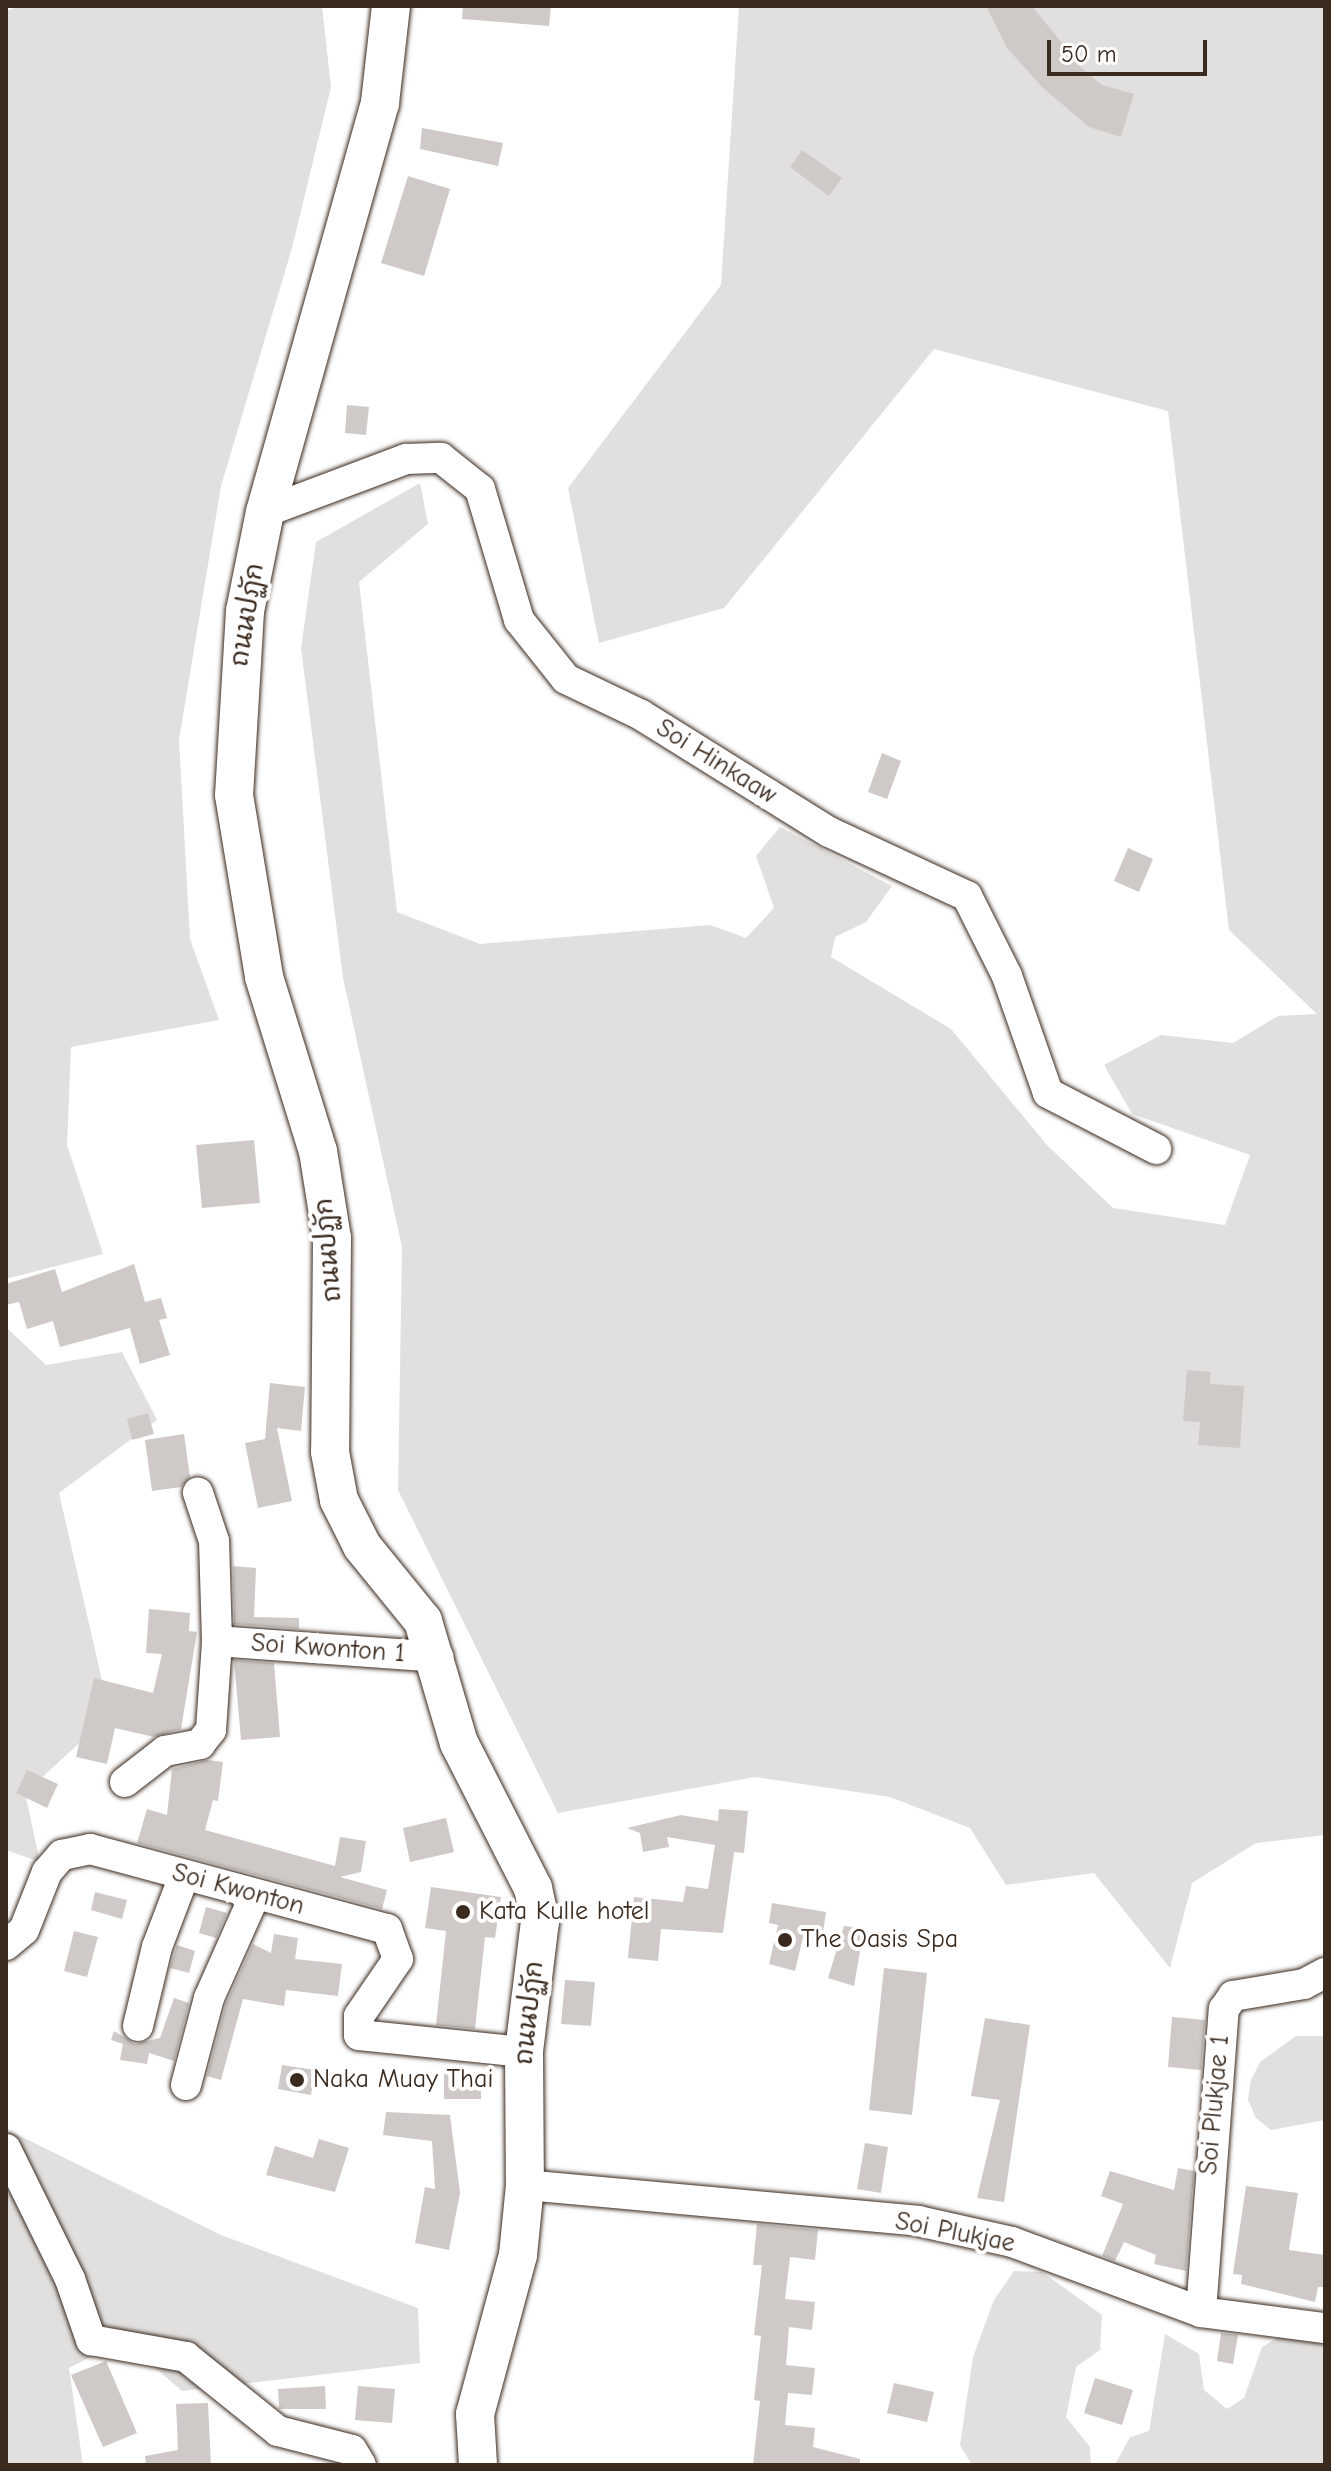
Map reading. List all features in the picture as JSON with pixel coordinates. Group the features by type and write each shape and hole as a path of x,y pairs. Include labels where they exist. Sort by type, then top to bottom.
{"main road":[{"name":"ถนนปฏัก","path":"391,6 380,103 265,512 234,708 234,795 243,875 292,1080 318,1151 332,1238 330,1452 339,1500 362,1546 423,1621 438,1657 459,1743 533,1888 540,1921 524,2052 525,2185 518,2255 475,2414 478,2465"}],"street":[{"name":"Soi Hinkaaw","path":"265,512 406,459 441,458 480,489 519,620 566,679 641,715 829,832 967,896 1007,976 1048,1093 1156,1149"},
{"path":"125,1782 165,1751 200,1744 211,1730 217,1641 214,1541 198,1493"},
{"name":"Soi Kwonton 1","path":"217,1641 438,1657"},
{"name":"Soi Kwonton","path":"6,1945 24,1930 47,1872 62,1855 90,1849 254,1897 387,1929 398,1959 359,2016 359,2035 524,2052"},
{"path":"138,2026 157,1947 184,1876"},
{"path":"186,2085 209,1998 254,1897"},
{"name":"Soi Plukjae 1","path":"1201,2312 1224,2009 1233,1996 1304,1984 1325,1973"},
{"path":"6,2149 70,2279 91,2340 186,2357 278,2431 352,2450 361,2465"},
{"name":"Soi Plukjae","path":"525,2185 918,2221 1012,2242 1201,2312 1325,2328"}],"shaded area":[{"path":"21,6 322,6 331,87 292,248 221,486 179,740 190,939 219,1020 71,1047 67,1145 103,1254 6,1279 6,11"},
{"path":"739,6 1325,6 1325,1835 1256,1843 1192,1883 1170,1968 1094,1873 1006,1885 970,1828 890,1797 755,1777 558,1813 398,1490 402,1247 343,978 301,648 316,542 420,483 428,524 359,582 397,912 480,944 710,925 746,938 774,908 756,856 780,827 892,886 866,922 835,937 831,957 951,1029 1047,1145 1113,1208 1225,1225 1250,1155 1132,1114 1104,1065 1161,1035 1233,1043 1278,1016 1317,1014 1229,930 1168,411 934,349 724,608 599,643 568,488 721,285"},
{"path":"6,1327 46,1365 122,1352 157,1420 59,1493 110,1715 25,1793 40,1862 6,1850"},
{"path":"1296,2036 1325,2036 1325,2120 1271,2130 1256,2118 1248,2100 1251,2080 1260,2062"},
{"path":"6,2129 221,2235 418,2308 420,2363 182,2391 123,2340 69,2368 83,2465 6,2465"},
{"path":"1014,2271 1042,2272 1102,2315 1100,2350 1076,2367 1066,2417 1090,2447 1091,2465 972,2465 960,2445 973,2357 994,2300"},
{"path":"1165,2334 1199,2354 1204,2390 1227,2409 1244,2398 1262,2347 1279,2337 1325,2342 1325,2465 1115,2465 1130,2437 1149,2431"}],"building":[{"path":"463,6 551,6 549,26 462,19"},
{"path":"986,6 1032,6 1066,48 1063,52 1102,85 1134,94 1121,137 1089,127 1042,87 1007,48"},
{"path":"422,128 503,143 498,166 420,149"},
{"path":"802,150 842,178 829,196 790,167"},
{"path":"408,176 450,189 424,276 381,263"},
{"path":"347,405 369,407 366,435 345,433"},
{"path":"882,753 901,761 887,799 868,792"},
{"path":"1128,848 1153,859 1139,892 1114,881"},
{"path":"254,1140 260,1203 202,1208 196,1145"},
{"path":"134,1264 145,1302 161,1298 167,1318 159,1320 170,1355 140,1364 130,1328 60,1347 53,1321 27,1329 19,1302 6,1305 6,1284 55,1269 62,1292"},
{"path":"1187,1370 1211,1372 1210,1384 1244,1386 1240,1448 1198,1445 1200,1422 1183,1421"},
{"path":"270,1383 305,1387 301,1431 277,1428 292,1501 258,1508 245,1443 265,1439"},
{"path":"148,1413 154,1434 132,1440 127,1419"},
{"path":"184,1434 190,1477 181,1487 152,1491 145,1440"},
{"path":"233,1566 256,1568 254,1617 299,1618 299,1629 234,1624"},
{"path":"149,1609 190,1613 189,1631 197,1632 181,1729 154,1737 115,1728 107,1764 76,1757 94,1678 153,1693 162,1654 146,1653"},
{"path":"234,1660 274,1663 280,1737 241,1740"},
{"path":"207,1760 223,1762 218,1801 213,1800 205,1830 335,1866 340,1837 366,1841 361,1872 340,1877 387,1890 382,1909 137,1843 147,1809 167,1815 172,1769"},
{"path":"27,1770 58,1784 47,1808 16,1793"},
{"path":"719,1809 748,1811 744,1853 734,1852 723,1933 661,1929 658,1961 628,1958 634,1897 683,1902 686,1886 708,1889 715,1845 667,1837 669,1847 643,1852 640,1833 627,1828 681,1815 718,1821"},
{"path":"446,1818 454,1852 410,1862 403,1828"},
{"path":"431,1887 501,1897 495,1938 485,1937 475,2029 436,2025 446,1931 425,1928"},
{"path":"95,1892 127,1900 122,1919 91,1910"},
{"path":"772,1903 826,1912 823,1932 805,1929 795,1971 769,1964 778,1925 769,1923"},
{"path":"206,1907 227,1913 216,1938 199,1933"},
{"path":"844,1926 864,1928 854,1986 828,1978"},
{"path":"74,1931 98,1937 87,1977 64,1971"},
{"path":"274,1934 298,1938 295,1959 342,1964 338,1996 286,1990 284,2006 243,1999 221,2080 207,2076 226,2004 253,1944 271,1953"},
{"path":"177,1945 195,1951 189,1973 170,1968"},
{"path":"884,1968 927,1973 912,2115 869,2110"},
{"path":"565,1980 595,1982 591,2026 561,2024"},
{"path":"174,1998 189,2003 174,2061 149,2053 147,2064 120,2060 123,2044 111,2040 114,2031 135,2044 160,2038"},
{"path":"1172,2017 1205,2020 1201,2070 1168,2067"},
{"path":"985,2018 1030,2025 1004,2202 977,2198 1000,2100 971,2096"},
{"name":"Naka Muay Thai","path":"282,2065 315,2070 311,2095 278,2089"},
{"path":"444,2072 481,2072 481,2099 444,2099"},
{"path":"386,2112 450,2115 460,2193 449,2250 415,2243 425,2187 435,2189 432,2141 383,2135"},
{"path":"319,2139 349,2148 335,2192 266,2175 275,2146 313,2158"},
{"path":"865,2143 888,2147 881,2193 857,2189"},
{"path":"1178,2168 1194,2171 1186,2271 1154,2264 1156,2255 1124,2242 1115,2261 1102,2256 1123,2204 1101,2196 1110,2171 1174,2190"},
{"path":"1246,2186 1298,2193 1289,2250 1325,2255 1325,2287 1318,2287 1315,2302 1241,2284 1242,2275 1233,2274"},
{"path":"757,2224 818,2230 815,2260 790,2257 785,2299 815,2302 812,2330 789,2327 786,2365 815,2368 812,2395 788,2393 785,2425 815,2428 813,2447 860,2459 860,2465 753,2465 760,2401 754,2400 761,2336 754,2335 762,2265 753,2265"},
{"path":"1221,2333 1238,2335 1233,2364 1217,2361"},
{"path":"106,2361 137,2433 103,2447 71,2375"},
{"path":"1095,2378 1133,2390 1122,2425 1084,2413"},
{"path":"894,2383 934,2392 927,2422 887,2413"},
{"path":"325,2386 326,2409 279,2409 278,2389"},
{"path":"358,2386 395,2389 392,2423 355,2420"},
{"path":"208,2403 211,2465 146,2465 145,2456 178,2450 176,2404"}],"place":[{"name":"Kata Kulle hotel","path":"463,1912"},
{"name":"The Oasis Spa","path":"785,1940"},
{"name":"Naka Muay Thai","path":"297,2080"}]}
